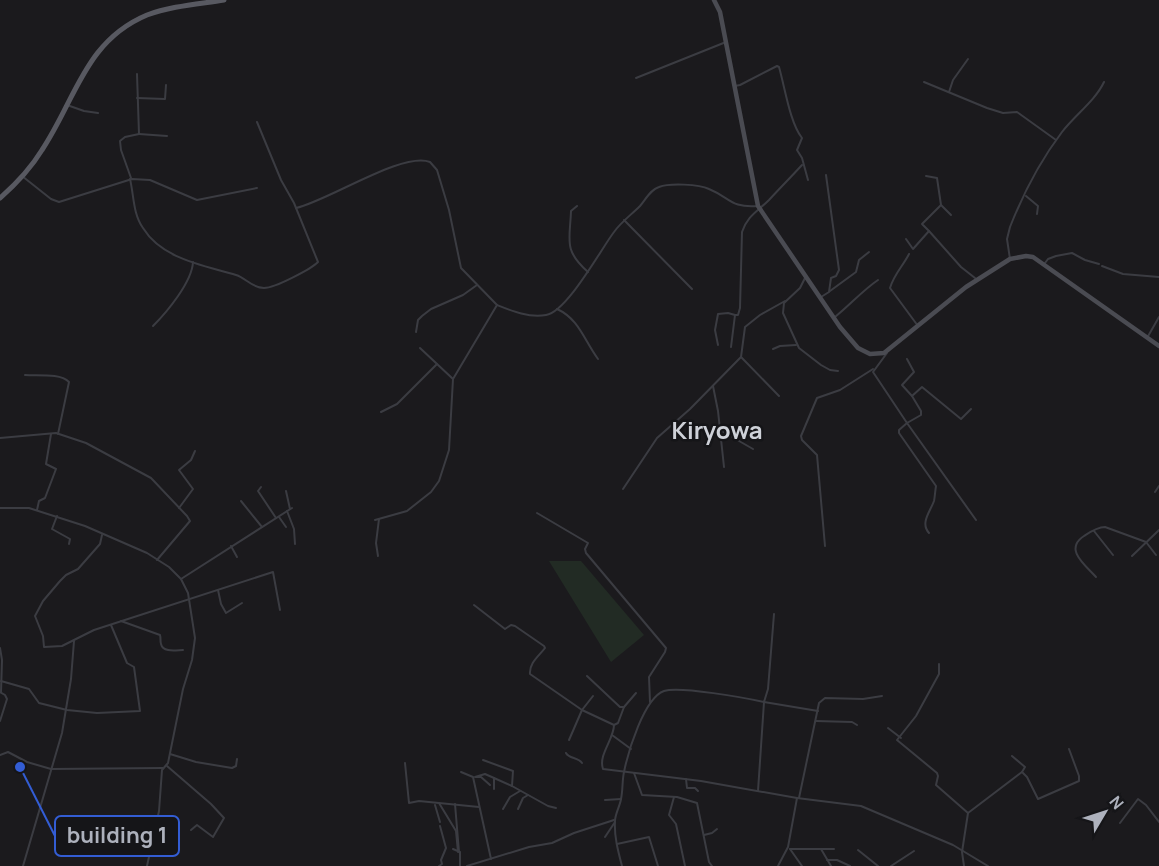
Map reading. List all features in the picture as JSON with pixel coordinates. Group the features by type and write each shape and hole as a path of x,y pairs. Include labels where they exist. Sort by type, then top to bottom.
{"main road":[{"path":"0,198 22,176 43,149 98,51 125,26 163,10 224,0"}],"street":[{"path":"714,0 720,12 752,182 759,207 851,341 865,353 878,355 888,351"},
{"path":"636,78 726,42"},
{"path":"949,92 953,80 968,59"},
{"path":"735,86 779,67 793,124 802,138 796,150 802,158 802,165 808,180"},
{"path":"136,74 140,134"},
{"path":"924,82 987,108 1003,113 1017,112 1056,140"},
{"path":"1010,259 1007,239 1010,227 1042,162 1056,140 1104,82"},
{"path":"137,98 165,99 166,85"},
{"path":"67,105 98,113"},
{"path":"166,136 140,134 124,137 120,141 131,179 135,212 143,229 150,238 168,252 237,275 254,286 262,288 273,286 318,262 257,122"},
{"path":"296,208 312,204 390,168 416,159 430,162 437,170 449,210 461,268 497,305 526,314 543,316 557,309 588,272 614,232 654,189 669,185 703,187 741,207 759,207"},
{"path":"731,347 735,315 738,315 740,308 742,232 746,222 759,207 802,165"},
{"path":"826,175 840,270 836,276 831,278 829,292"},
{"path":"22,176 51,199 59,202 131,179 150,180 197,201 257,188"},
{"path":"926,176 937,178 941,205 922,224 929,231"},
{"path":"1026,196 1038,206 1037,214"},
{"path":"577,206 572,211 569,243 573,257 588,272"},
{"path":"624,220 692,289"},
{"path":"906,239 913,249 929,231 961,267 975,278"},
{"path":"820,297 856,272 859,260 869,252"},
{"path":"1044,263 1048,259 1072,253 1084,260 1123,274 1159,278"},
{"path":"909,254 896,273 890,288 918,326"},
{"path":"825,546 817,455 802,440 801,436 817,398 840,390 873,369 888,351 959,292 1010,259 1034,257 1159,346"},
{"path":"153,327 172,304 190,274 193,262"},
{"path":"623,489 657,438 741,357 745,327 760,315 785,301 800,288 806,276"},
{"path":"834,318 878,280"},
{"path":"416,332 418,320 431,309 463,295 477,285"},
{"path":"785,301 782,312 797,345 821,365 838,371"},
{"path":"378,556 377,520 407,511 431,492 439,481 449,450 453,380 497,305"},
{"path":"557,309 572,317 588,346 598,358"},
{"path":"718,345 715,330 718,314 735,315"},
{"path":"1147,338 1159,317"},
{"path":"773,350 780,346 797,345"},
{"path":"420,348 453,380"},
{"path":"741,357 779,396"},
{"path":"907,359 914,372 902,385 912,396 921,413 916,419 898,430 898,434 936,486 935,497 926,518 925,528 929,533"},
{"path":"381,412 397,404 437,364"},
{"path":"873,369 873,373 883,384 907,423 976,520"},
{"path":"26,375 60,377 66,378 69,382 58,434"},
{"path":"713,386 724,467"},
{"path":"912,396 922,387 961,419 971,409"},
{"path":"720,430 753,449"},
{"path":"37,510 39,501 45,498 56,469 46,464 51,433"},
{"path":"0,438 58,434 87,443 151,478 190,521 158,560"},
{"path":"179,508 193,489 180,470 191,460 195,451"},
{"path":"1155,492 1159,486"},
{"path":"261,487 258,491 286,527"},
{"path":"285,491 296,544"},
{"path":"241,501 262,527"},
{"path":"0,508 16,507 57,516 142,551 169,567 181,579 188,593 195,638 192,660 165,767 147,866"},
{"path":"181,579 290,509"},
{"path":"537,513 588,543 585,552 666,648 666,652 649,677 650,704"},
{"path":"57,516 52,529 70,539 69,544"},
{"path":"1095,577 1078,556 1074,547 1077,541 1100,527 1146,542 1156,555"},
{"path":"1132,556 1159,530"},
{"path":"1094,531 1113,555"},
{"path":"102,535 100,544 78,569 65,576 43,601 35,616 43,636 44,647 62,646 87,633 121,621 189,601 273,572 280,610"},
{"path":"231,546 237,557"},
{"path":"218,590 226,613 242,603"},
{"path":"474,605 505,629 511,625 515,626 544,646 530,674 582,710 614,725"},
{"path":"758,791 764,702 768,689 774,614"},
{"path":"121,621 160,634 162,646 169,650 183,650"},
{"path":"2,681 29,689 39,703 67,710 97,713 141,711 134,667 127,663 111,625"},
{"path":"23,866 53,768 67,710 74,640"},
{"path":"0,648 2,660 0,692 7,699 0,721"},
{"path":"939,664 939,674 901,738 897,740 937,773 936,784 968,813"},
{"path":"587,676 620,707 624,707"},
{"path":"605,837 615,821 621,799 624,772 638,726 650,704 658,695 668,691 698,692 818,711"},
{"path":"636,693 624,707 618,723 614,725 603,756 603,769 686,779 861,806 953,845 988,866"},
{"path":"569,740 582,710 592,696"},
{"path":"778,866 789,848 819,703 825,698 863,699 882,696"},
{"path":"816,721 852,722 857,725"},
{"path":"888,729 901,738"},
{"path":"612,735 631,749"},
{"path":"1022,772 1038,799 1077,782 1079,776 1069,750"},
{"path":"0,755 8,752 27,762 53,768 165,767 211,804 224,818 213,837 197,825 191,830"},
{"path":"566,753 567,756 580,760 582,763"},
{"path":"170,754 196,762 232,768 236,766 237,759"},
{"path":"964,866 962,852 968,813 1022,772 1025,767 1012,756"},
{"path":"483,760 513,771 512,786"},
{"path":"405,763 409,803 419,801 479,807"},
{"path":"461,772 481,777 490,785"},
{"path":"634,773 642,795 674,797 697,803 709,862 712,866"},
{"path":"474,777 485,774 556,808"},
{"path":"474,777 491,859"},
{"path":"494,778 494,789"},
{"path":"686,779 687,788 695,788 698,791"},
{"path":"502,809 510,797 520,791"},
{"path":"518,809 523,798 528,795"},
{"path":"674,797 669,815 676,824 685,866"},
{"path":"605,800 621,799"},
{"path":"1120,823 1138,799 1146,805 1159,822"},
{"path":"439,803 456,831 459,852"},
{"path":"434,804 446,848 440,866"},
{"path":"454,804 460,866"},
{"path":"615,821 622,866"},
{"path":"466,866 552,843 574,833 615,821"},
{"path":"704,835 717,829"},
{"path":"617,845 649,837 658,866"},
{"path":"789,848 834,849"},
{"path":"789,848 802,866"},
{"path":"453,849 459,852"},
{"path":"821,849 831,866"},
{"path":"858,850 878,866"},
{"path":"891,866 914,851"},
{"path":"827,860 837,860 850,866"}],"shaded area":[{"path":"549,561 581,561 644,635 611,662"}],"place":[{"name":"building 1","path":"20,767"}],"district":[{"name":"Kiryowa","path":"717,431"}]}
